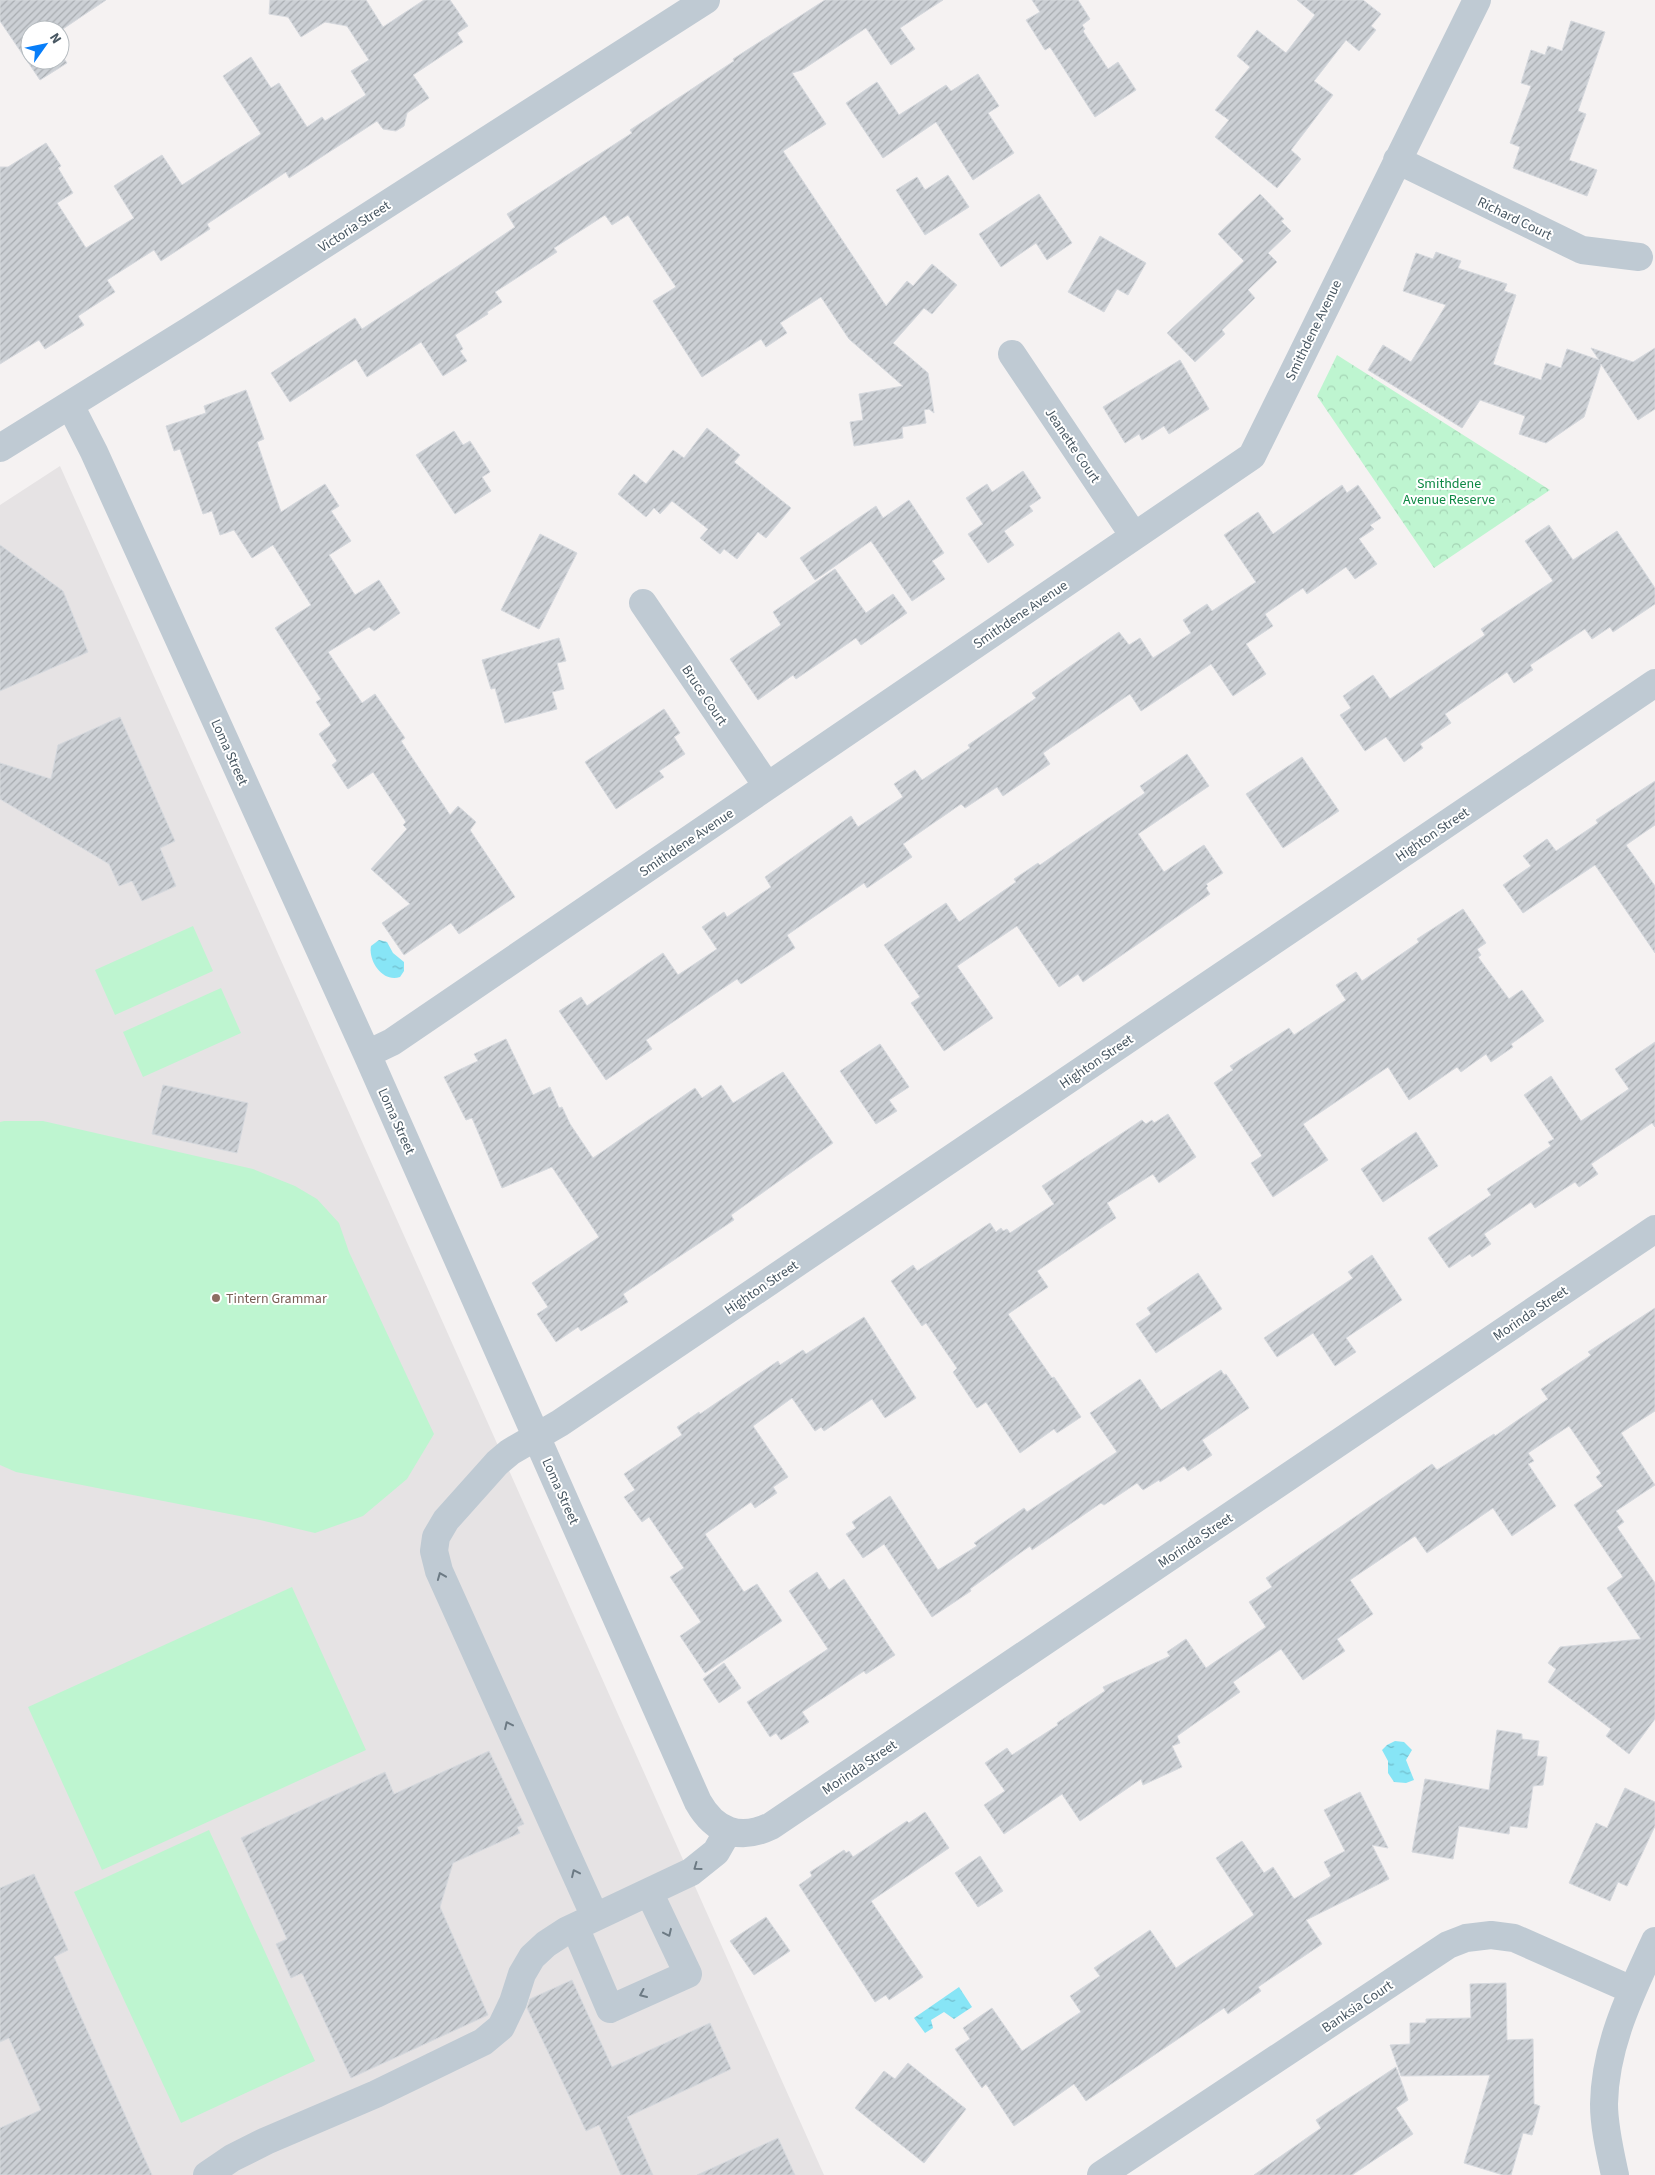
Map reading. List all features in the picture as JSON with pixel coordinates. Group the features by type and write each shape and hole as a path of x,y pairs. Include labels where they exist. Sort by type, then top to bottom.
{"street":[{"name":"Victoria Street","path":"0,448 192,329 706,0"},
{"name":"Smithdene Avenue","path":"367,1054 392,1042 1252,456 1477,0"},
{"name":"Richard Court","path":"1397,160 1582,250 1639,257"},
{"name":"Jeanette Court","path":"1012,354 1134,536"},
{"name":"Loma Street","path":"70,405 98,461 367,1054 698,1802 706,1816 728,1831"},
{"name":"Bruce Court","path":"643,603 766,786"},
{"name":"Highton Street","path":"649,1892 688,1974 610,2009 585,1922 439,1571 434,1551 436,1537 446,1520 497,1463 510,1452 568,1417 1655,683"},
{"name":"Morinda Street","path":"728,1831 746,1834 759,1832 771,1826 1655,1228"},
{"path":"206,2175 232,2158 266,2141 376,2094 484,2042 501,2027 513,2002 522,1974 532,1957 546,1944 585,1922 696,1869 716,1852 728,1831"},
{"name":"Banksia Court","path":"1101,2175 1448,1945 1466,1938 1491,1935 1514,1938 1632,1990"},
{"path":"1615,2175 1608,2144 1604,2105 1606,2071 1615,2037 1632,1990 1655,1941"}],"shaded area":[{"name":"Tintern Grammar","path":"60,466 824,2175 0,2175 0,505"}],"green space":[{"name":"Smithdene Avenue Reserve","path":"1337,355 1550,490 1434,568 1317,396"},
{"path":"193,926 213,971 115,1015 95,970"},
{"path":"221,988 241,1033 143,1077 123,1032"},
{"path":"43,1121 253,1169 295,1186 317,1199 339,1223 349,1252 434,1434 407,1479 363,1516 315,1533 260,1520 16,1472 0,1465 0,1122"},
{"path":"292,1587 366,1750 102,1870 28,1707"},
{"path":"209,1830 315,2061 181,2123 74,1892"}],"water":[{"path":"379,940 387,942 393,953 404,962 404,971 400,977 388,977 374,964 371,946"},
{"path":"1395,1741 1404,1742 1412,1750 1406,1760 1414,1780 1406,1783 1394,1782 1388,1773 1388,1761 1382,1750"},
{"path":"959,1987 972,2007 954,2019 944,2012 931,2020 933,2028 925,2033 914,2018"}],"building":[{"path":"0,0 106,0 70,24 70,20 20,20 20,50 0,21"},
{"path":"270,0 366,0 383,27 424,0 450,0 468,26 457,33 463,42 413,75 429,98 407,113 404,126 396,131 383,129 377,121 289,178 286,172 207,224 210,229 161,261 154,250 107,280 115,292 78,316 84,325 45,349 39,340 0,364 0,167 8,167 46,143 61,166 58,168 73,193 57,203 86,248 134,218 114,186 162,155 182,185 261,134 223,76 251,57 271,88 279,83 307,127 322,117 325,121 366,95 351,71 369,60 347,26 325,22 301,37 288,17 269,14"},
{"path":"825,0 943,0 900,28 915,49 891,65 866,28 802,70 792,73 826,124 783,151 886,306 907,281 913,286 932,264 957,285 932,314 924,308 893,343 928,373 934,413 929,409 924,410 926,423 902,427 903,438 854,446 850,422 863,420 859,394 903,386 849,339 821,297 780,323 787,333 766,347 761,339 702,377 653,301 676,287 628,215 612,225 605,215 554,248 557,252 495,292 502,302 487,312 488,314 455,335 463,349 460,351 467,361 443,376 421,342 367,377 356,359 290,402 271,373 355,318 362,329 458,266 515,227 507,214 632,133 630,130 734,61 733,59"},
{"path":"1032,0 1078,0 1090,19 1082,25 1085,29 1083,31 1108,69 1118,62 1136,90 1095,117 1050,47 1045,50 1026,20 1040,12"},
{"path":"1297,0 1363,0 1381,14 1371,26 1376,30 1359,51 1346,40 1314,81 1333,95 1291,150 1301,159 1277,188 1215,137 1229,120 1215,110 1250,67 1237,56 1257,30 1286,53 1315,15"},
{"path":"1571,21 1605,32 1578,111 1586,114 1569,160 1597,170 1587,196 1513,168 1520,147 1510,143 1531,86 1521,83 1531,50 1545,55 1548,46 1562,51"},
{"path":"33,70 56,70 40,80"},
{"path":"978,74 999,106 988,113 1014,153 973,180 936,122 883,158 846,103 877,82 899,115 946,85 951,91"},
{"path":"948,175 969,207 925,235 896,190 917,177 925,190"},
{"path":"1039,194 1072,243 1047,260 1036,243 1001,267 979,234"},
{"path":"1260,194 1284,219 1281,221 1291,231 1268,253 1277,262 1248,290 1255,298 1222,330 1225,334 1195,362 1167,333 1244,261 1218,234"},
{"path":"1100,236 1146,263 1128,295 1117,289 1104,312 1068,292"},
{"path":"1436,252 1461,261 1458,268 1507,284 1504,291 1516,295 1493,364 1541,380 1546,363 1561,368 1567,349 1599,360 1591,348 1633,362 1655,348 1655,409 1638,420 1601,364 1584,417 1546,443 1519,434 1525,416 1480,400 1462,428 1368,370 1383,345 1411,362 1446,305 1403,291 1416,253 1433,259"},
{"path":"1180,360 1209,409 1169,434 1164,426 1142,440 1139,434 1125,443 1103,407"},
{"path":"246,390 264,439 257,442 281,512 325,484 339,506 331,511 351,541 329,555 355,595 379,580 400,613 374,631 369,627 328,652 362,703 375,694 405,738 401,741 450,815 458,806 476,822 470,830 515,897 459,934 451,923 404,955 382,923 410,904 371,869 407,829 403,825 406,822 373,772 348,789 332,765 337,761 319,734 331,725 316,702 321,699 275,628 311,605 273,545 252,558 234,530 220,535 212,511 203,514 180,449 174,451 166,426 206,413 204,406"},
{"path":"707,428 740,455 734,462 791,508 766,538 758,532 737,559 724,549 720,554 700,538 708,529 672,501 660,514 654,508 646,517 618,494 634,474 646,484 673,450 684,458"},
{"path":"454,431 463,445 470,441 490,472 482,477 491,491 455,514 416,455"},
{"path":"1023,471 1041,498 1029,506 1033,511 1004,531 1014,545 988,563 968,534 983,524 966,498 987,484 992,492"},
{"path":"1342,485 1347,493 1358,485 1381,518 1370,525 1374,529 1359,539 1377,564 1355,579 1346,567 1307,594 1303,588 1265,614 1273,626 1246,644 1266,674 1233,696 1211,664 1141,711 1130,694 1043,753 1050,764 1003,796 997,787 965,808 961,804 903,844 912,857 867,888 864,883 787,935 795,948 741,984 737,979 646,1040 652,1049 606,1080 559,1011 581,997 587,1006 663,953 678,975 717,949 702,927 724,912 727,917 771,887 765,877 851,816 858,827 903,797 894,784 915,770 922,780 970,748 968,745 1036,698 1032,693 1119,632 1129,645 1140,638 1153,658 1191,633 1183,620 1207,604 1212,611 1256,582 1224,535 1258,512 1273,534"},
{"path":"909,500 944,553 932,561 945,579 912,601 871,541 815,580 800,558 876,506 883,518"},
{"path":"1549,525 1573,560 1617,531 1655,588 1655,604 1613,632 1610,627 1592,639 1585,629 1530,665 1533,670 1514,683 1507,672 1445,714 1451,723 1420,744 1423,748 1404,762 1386,737 1365,751 1340,715 1351,708 1343,696 1373,675 1390,699 1485,635 1481,629 1553,581 1525,541"},
{"path":"540,534 577,553 539,629 501,610"},
{"path":"0,545 63,591 88,652 0,691"},
{"path":"835,569 866,613 893,594 907,613 861,645 856,638 796,679 793,675 758,700 730,659 781,625 773,612"},
{"path":"559,638 566,661 557,663 564,689 552,692 557,709 505,723 495,688 491,689 482,660"},
{"path":"664,709 680,733 674,737 685,754 659,771 664,777 616,809 585,762"},
{"path":"120,717 175,841 160,848 176,886 142,901 132,881 119,886 109,864 0,799 0,763 51,779 58,745"},
{"path":"1187,754 1209,786 1138,834 1164,872 1204,845 1223,873 1206,884 1210,894 1083,982 1078,974 1059,987 1017,926 957,966 993,1018 944,1051 911,1003 920,997 884,945 946,903 959,922 1016,882 1014,879 1038,863 1040,865 1145,793 1140,786"},
{"path":"1302,757 1339,811 1283,848 1246,794"},
{"path":"1655,781 1655,825 1626,845 1655,886 1655,953 1595,865 1523,913 1503,885 1531,866 1523,856 1547,839 1556,851 1598,823 1596,820"},
{"path":"1463,909 1486,943 1477,949 1481,955 1478,957 1509,999 1522,990 1544,1021 1511,1044 1513,1047 1491,1062 1486,1054 1461,1072 1457,1067 1409,1100 1388,1067 1303,1124 1328,1160 1273,1197 1251,1163 1262,1156 1214,1083 1233,1070 1230,1066 1289,1028 1294,1035 1346,1000 1336,985 1356,972 1362,981 1419,942 1417,939"},
{"path":"506,1039 533,1095 550,1087 559,1108 562,1107 570,1124 593,1158 695,1088 702,1098 721,1085 733,1103 783,1072 833,1143 731,1215 734,1220 623,1294 628,1302 581,1331 578,1327 556,1342 537,1314 548,1307 532,1283 599,1237 552,1167 502,1188 472,1118 466,1120 444,1077 478,1061 474,1054"},
{"path":"1655,1042 1655,1127 1652,1123 1591,1164 1598,1174 1579,1187 1575,1182 1535,1208 1531,1202 1484,1234 1491,1244 1472,1257 1470,1254 1449,1268 1428,1238 1491,1195 1487,1189 1551,1146 1548,1142 1554,1139 1524,1095 1551,1076 1581,1121 1629,1089 1615,1069"},
{"path":"880,1044 909,1087 889,1100 897,1111 876,1124 840,1071"},
{"path":"163,1085 248,1103 237,1153 152,1134"},
{"path":"1168,1114 1196,1157 1159,1183 1153,1174 1107,1203 1116,1218 1037,1271 1048,1287 1008,1314 1081,1417 1057,1433 1054,1429 1020,1453 986,1402 977,1408 953,1372 957,1368 926,1323 922,1326 891,1281 913,1265 917,1271 990,1223 996,1232 1001,1228 1003,1231 1007,1229 1010,1233 1054,1204 1042,1186 1142,1120 1146,1124 1152,1120 1154,1123"},
{"path":"1416,1132 1438,1166 1383,1202 1361,1169"},
{"path":"1372,1255 1402,1300 1346,1338 1356,1352 1335,1366 1313,1333 1277,1357 1264,1338 1353,1278 1348,1272"},
{"path":"1198,1273 1222,1309 1156,1353 1136,1324 1151,1314 1147,1308"},
{"path":"1655,1308 1655,1411 1621,1433 1655,1485 1616,1511 1624,1522 1617,1527 1655,1583 1655,1719 1629,1754 1606,1736 1611,1729 1548,1682 1556,1669 1548,1663 1560,1647 1641,1639 1607,1588 1623,1577 1574,1505 1603,1486 1596,1477 1601,1473 1569,1426 1528,1453 1534,1461 1528,1464 1556,1506 1512,1536 1493,1508 1427,1553 1415,1536 1350,1580 1373,1614 1337,1639 1345,1651 1303,1680 1281,1649 1233,1682 1240,1692 1177,1736 1180,1743 1172,1746 1182,1767 1143,1785 1141,1779 1080,1821 1062,1794 1004,1834 984,1805 1005,1791 985,1763 1007,1748 1012,1755 1105,1691 1103,1687 1170,1656 1167,1652 1186,1639 1206,1668 1266,1627 1249,1602 1272,1587 1266,1578 1432,1464 1437,1470 1494,1434 1495,1436 1548,1399 1541,1389 1591,1355 1588,1352"},
{"path":"864,1317 916,1398 885,1418 872,1399 824,1431 821,1427 815,1431 792,1398 753,1426 788,1477 773,1487 777,1493 755,1508 751,1502 705,1534 744,1592 757,1584 782,1621 705,1673 680,1636 701,1622 670,1577 684,1568 649,1517 642,1522 624,1497 635,1490 624,1474 682,1435 677,1427 699,1412 700,1414 778,1361 780,1365 803,1350 806,1354"},
{"path":"1221,1370 1224,1375 1226,1374 1249,1408 1202,1440 1212,1455 1188,1471 1184,1466 1160,1482 1159,1480 1143,1490 1137,1483 1104,1505 1101,1503 1032,1550 1030,1546 970,1589 971,1591 932,1617 884,1544 863,1558 846,1534 856,1528 852,1522 890,1496 938,1570 977,1546 974,1543 1024,1508 1027,1512 1117,1452 1090,1413 1140,1379 1161,1410"},
{"path":"817,1572 829,1590 844,1579 895,1655 866,1674 864,1671 802,1712 809,1722 781,1740 776,1733 770,1737 747,1702 828,1649 789,1591"},
{"path":"724,1663 741,1688 719,1703 703,1679"},
{"path":"1497,1730 1522,1734 1522,1739 1539,1741 1537,1756 1547,1757 1543,1785 1533,1786 1527,1828 1510,1826 1509,1834 1459,1826 1453,1859 1412,1852 1425,1779 1489,1790"},
{"path":"489,1751 524,1824 517,1827 520,1833 453,1863 440,1907 488,2015 351,2078 302,1973 291,1978 276,1944 287,1939 241,1838 385,1772 394,1794"},
{"path":"1625,1788 1655,1802 1655,1826 1627,1886 1618,1882 1610,1901 1569,1883 1596,1823 1607,1828"},
{"path":"1360,1792 1388,1848 1372,1845 1389,1879 1306,1920 1322,1944 1258,1987 1261,1991 1228,2014 1224,2008 1086,2101 1074,2084 1014,2126 986,2084 982,2088 955,2049 970,2039 963,2028 992,2008 1022,2051 1081,2012 1070,1996 1100,1976 1094,1968 1150,1930 1176,1968 1254,1915 1216,1858 1242,1841 1264,1873 1273,1867 1294,1899 1331,1876 1324,1862 1345,1851 1324,1810"},
{"path":"925,1812 949,1848 871,1901 923,1977 889,2000 886,1995 875,2002 799,1885 812,1876 810,1872 844,1850 846,1853 849,1851 853,1857 907,1821 909,1823"},
{"path":"980,1856 1003,1891 978,1907 955,1873"},
{"path":"34,1874 68,1950 54,1957 152,2175 0,2175 0,2128 41,2110 9,2038 0,2042 0,1888"},
{"path":"766,1917 790,1951 754,1975 730,1941"},
{"path":"572,1980 612,2067 710,2023 731,2069 627,2117 653,2175 621,2175 599,2125 586,2131 527,2008 530,1999"},
{"path":"1506,1983 1507,2040 1533,2039 1534,2104 1540,2106 1532,2135 1523,2133 1511,2175 1503,2175 1464,2163 1490,2075 1401,2076 1390,2045 1410,2044 1410,2023 1426,2023 1426,2019 1471,2018 1470,1984"},
{"path":"908,2063 966,2109 924,2163 855,2108 884,2071 895,2079"},
{"path":"1396,2067 1408,2100 1396,2108 1413,2134 1352,2175 1254,2175 1321,2128 1316,2120"},
{"path":"778,2138 795,2175 697,2175"}],"place":[{"name":"Tintern Grammar","path":"216,1298"}]}
